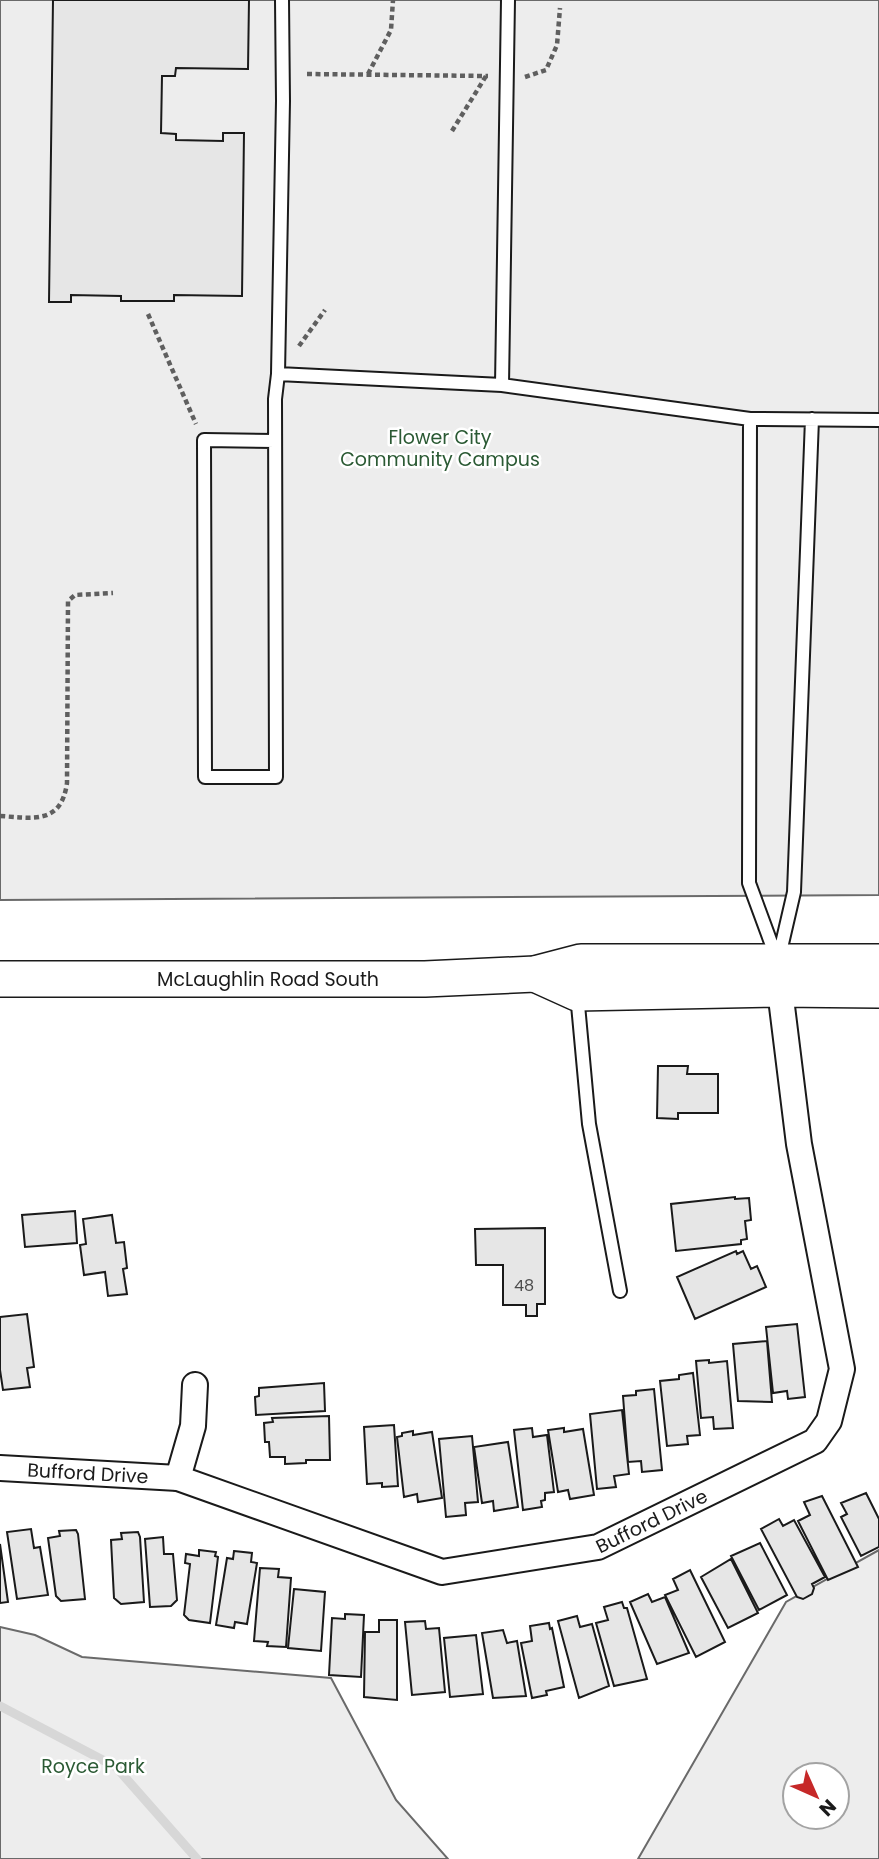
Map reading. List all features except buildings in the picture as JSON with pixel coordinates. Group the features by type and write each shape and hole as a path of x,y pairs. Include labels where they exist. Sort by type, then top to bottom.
{"main road":[{"name":"McLaughlin Road South","path":"0,979 425,978 535,974 581,962 778,975 879,990"},
{"name":"McLaughlin Road South","path":"535,974 577,993 778,975 879,962"}],"street":[{"name":"Bufford Drive","path":"0,1468 178,1478 442,1572 598,1547 815,1441 829,1421 842,1369 799,1144 778,975"},
{"path":"178,1478 192,1426 195,1385"}],"lane":[{"path":"275,441 204,440 205,777 276,776 275,399 278,374 283,101 282,0"},
{"path":"502,385 508,0"},
{"path":"278,374 502,385 750,419 879,420"},
{"path":"750,419 748,883 778,975"},
{"path":"778,975 794,892 812,419"},
{"path":"577,993 589,1124 620,1291"}],"path":[{"path":"368,75 391,30 393,0"},
{"path":"307,74 486,75 529,78 546,70 557,46 560,8"},
{"path":"452,131 486,75"},
{"path":"278,374 325,310"},
{"path":"148,314 204,440"},
{"path":"0,817 42,818 51,814 62,802 66,783 68,601 75,595 113,593"}],"shaded area":[{"name":"Flower City Community Campus","path":"0,0 879,0 879,895 0,900"},
{"path":"879,1550 879,1859 638,1859 786,1602"},
{"name":"Royce Park","path":"0,1627 35,1635 82,1657 331,1678 396,1800 448,1859 0,1859"}],"waterway":[{"path":"0,1706 116,1767 197,1859"}]}
